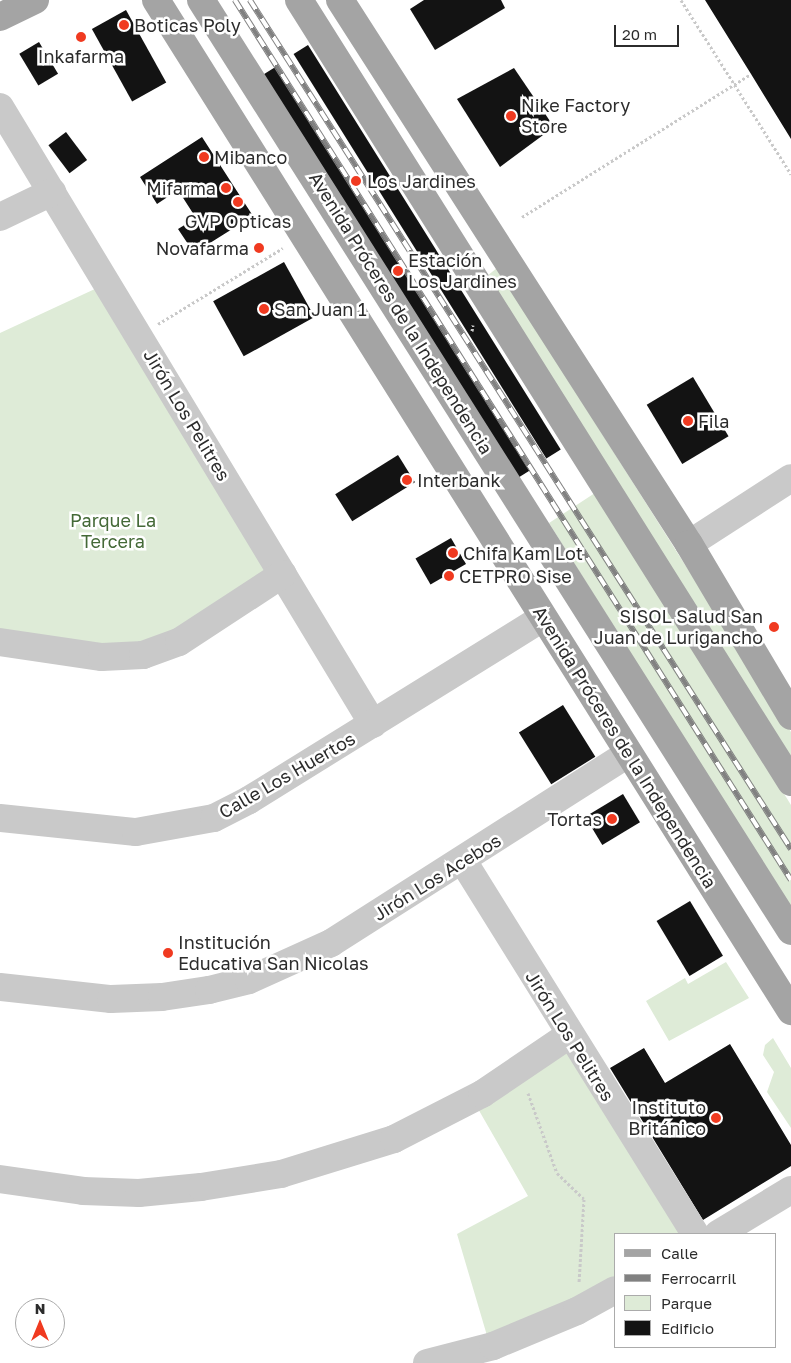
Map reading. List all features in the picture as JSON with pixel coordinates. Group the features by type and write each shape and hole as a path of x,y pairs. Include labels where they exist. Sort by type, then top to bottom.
{"main road":[{"path":"0,17 35,0"},
{"name":"Avenida Próceres de la Independencia","path":"156,0 791,1011"},
{"name":"Avenida Próceres de la Independencia","path":"201,0 791,931"},
{"path":"299,0 791,782"},
{"path":"340,0 689,544 791,716"}],"street":[{"name":"Jirón Los Pelitres","path":"0,108 373,724"},
{"path":"0,217 52,192"},
{"path":"689,544 791,478"},
{"path":"0,642 102,657 143,655 180,642 282,574"},
{"name":"Calle Los Huertos","path":"0,818 136,832 214,818 249,800 543,618"},
{"name":"Jirón Los Acebos","path":"0,987 111,999 190,993 249,980 331,943 463,861 628,754"},
{"name":"Jirón Los Pelitres","path":"463,861 569,1035 694,1233"},
{"path":"0,1179 84,1191 139,1193 201,1188 281,1174 394,1139 482,1094 569,1035"},
{"path":"720,1233 791,1190"},
{"path":"428,1363 493,1346 577,1311 614,1291"}],"path":[{"path":"681,0 791,174"},
{"path":"522,217 751,74"},
{"path":"155,325 283,248"},
{"path":"519,1068 557,1173 584,1198 578,1284"}],"green space":[{"path":"497,268 791,732 791,762 487,276"},
{"name":"Parque La Tercera","path":"97,288 268,574 182,629 151,643 114,645 0,631 0,333"},
{"path":"598,491 791,805 791,910 549,523"},
{"path":"726,962 749,998 669,1041 646,1001 685,978 688,984"},
{"path":"773,1038 791,1068 791,1128 767,1092 774,1072 763,1055 765,1045"},
{"path":"566,1050 683,1233 614,1233 614,1281 488,1339 457,1234 528,1196 477,1107"}],"building":[{"path":"424,0 501,0 505,8 435,50 410,9"},
{"path":"705,0 791,0 791,139 751,74"},
{"path":"126,10 166,83 132,102 92,29"},
{"path":"39,42 58,74 38,86 19,54"},
{"name":"Estación Los Jardines","path":"308,45 561,450 546,459 294,54"},
{"name":"Estación Los Jardines","path":"277,66 530,471 515,480 263,75"},
{"path":"514,68 554,127 500,167 457,99"},
{"path":"66,132 87,160 69,173 48,145"},
{"path":"202,137 253,216 194,253 178,229 196,218 178,190 157,204 140,177"},
{"name":"San Juan 1","path":"284,262 315,317 244,356 213,301"},
{"name":"Fila","path":"693,377 729,436 682,464 647,405"},
{"path":"398,455 415,482 352,521 335,494"},
{"path":"451,538 466,564 430,584 415,558"},
{"path":"563,705 595,757 551,784 519,733"},
{"name":"Tortas","path":"623,794 640,822 602,845 585,817"},
{"path":"690,901 723,956 690,976 657,921"},
{"path":"730,1044 791,1145 791,1166 703,1220 610,1068 644,1048 665,1083"}],"railway":[{"path":"235,0 791,880"},
{"path":"250,0 791,849"}],"place":[{"name":"Boticas Poly","path":"124,25"},
{"name":"Inkafarma","path":"81,37"},
{"name":"Nike Factory Store","path":"511,116"},
{"name":"Mibanco","path":"204,157"},
{"name":"Los Jardines","path":"356,181"},
{"name":"Mifarma","path":"226,188"},
{"name":"GVP Opticas","path":"238,202"},
{"name":"Novafarma","path":"259,248"},
{"name":"Estación Los Jardines","path":"398,271"},
{"name":"San Juan 1","path":"264,309"},
{"name":"Fila","path":"688,421"},
{"name":"Interbank","path":"407,480"},
{"name":"Chifa Kam Lot","path":"453,553"},
{"name":"CETPRO Sise","path":"449,576"},
{"name":"SISOL Salud San Juan de Lurigancho","path":"774,627"},
{"name":"Tortas","path":"612,819"},
{"name":"Institución Educativa San Nicolas","path":"168,953"},
{"name":"Instituto Británico","path":"716,1118"}]}
